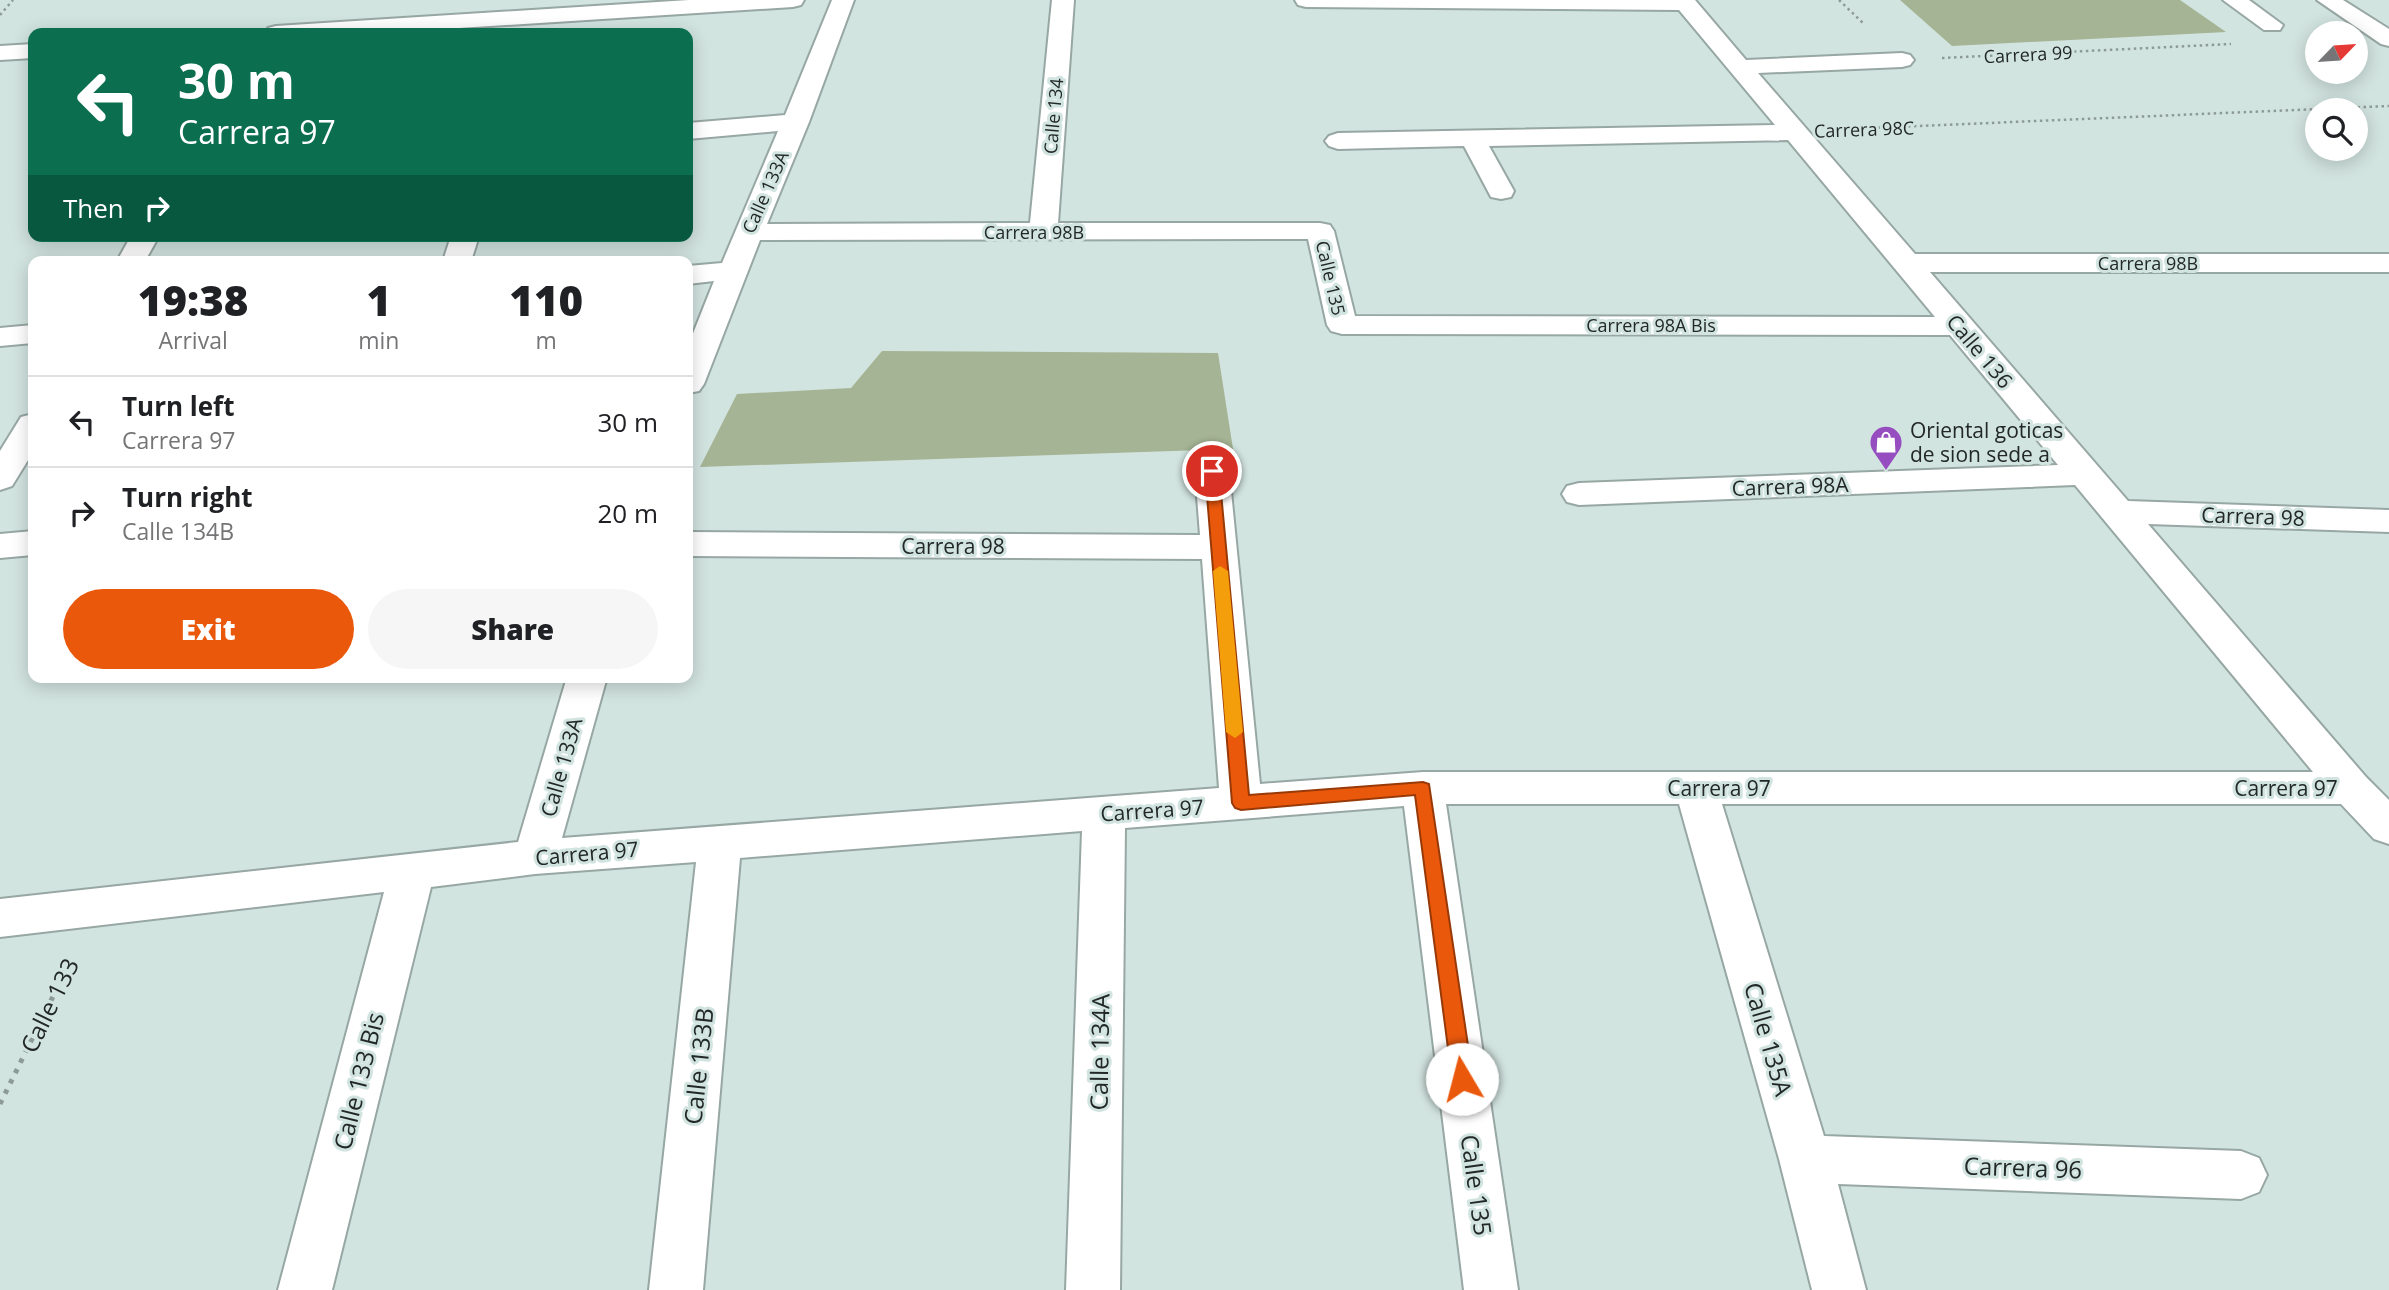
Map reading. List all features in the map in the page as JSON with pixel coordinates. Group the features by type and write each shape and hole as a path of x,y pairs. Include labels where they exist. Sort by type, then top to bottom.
{"street":[{"path":"276,22 536,16 793,0"},
{"name":"Calle 133A","path":"693,371 748,232 796,122 843,0"},
{"name":"Calle 134","path":"1043,232 1063,0"},
{"path":"1306,0 1684,1"},
{"path":"2234,0 2272,25"},
{"path":"2328,0 2384,32"},
{"name":"Calle 136","path":"1684,1 2351,788 2389,827"},
{"path":"0,53 28,51"},
{"path":"1740,67 1902,60"},
{"path":"693,131 796,122"},
{"name":"Carrera 98C","path":"1338,141 1794,132"},
{"path":"1472,138 1501,191"},
{"name":"Carrera 98B","path":"748,232 1320,232"},
{"name":"Calle 135","path":"1320,232 1342,325"},
{"name":"Carrera 98B","path":"1906,263 2389,263"},
{"path":"693,275 732,271"},
{"name":"Carrera 98A Bis","path":"1342,325 1959,326"},
{"path":"0,337 28,334"},
{"path":"0,479 28,432"},
{"path":"1212,471 1241,803"},
{"name":"Carrera 98A","path":"1579,494 2085,474"},
{"name":"Carrera 98","path":"2117,512 2389,521"},
{"path":"0,546 28,543"},
{"name":"Carrera 98","path":"693,544 1219,547"},
{"name":"Calle 133A","path":"535,857 585,683"},
{"name":"Calle 135","path":"1423,788 1491,1290"},
{"name":"Carrera 97","path":"0,918 535,857 1423,788 2351,788"},
{"name":"Calle 135A","path":"1696,788 1805,1159 1839,1290"},
{"name":"Calle 134A","path":"1093,1290 1104,813"},
{"name":"Calle 133B","path":"676,1290 720,843"},
{"name":"Calle 133 Bis","path":"304,1290 412,872"},
{"name":"Carrera 96","path":"1805,1159 2241,1175"}],"path":[{"path":"0,15 13,0"},
{"name":"Carrera 99","path":"1902,60 2234,44"},
{"name":"Carrera 98C","path":"1794,132 2389,106"},
{"name":"Calle 133","path":"0,1104 97,907"}],"green space":[{"path":"1900,0 2180,0 2226,32 1952,46"},
{"path":"882,351 1218,353 1233,449 700,467 737,394 851,388"}],"slow traffic":[{"path":"1220,571 1235,732"}],"place":[{"name":"Oriental goticas de sion sede a","path":"1886,472"}],"route":[{"path":"1212,471 1241,803 1423,788 1462,1079"}]}
